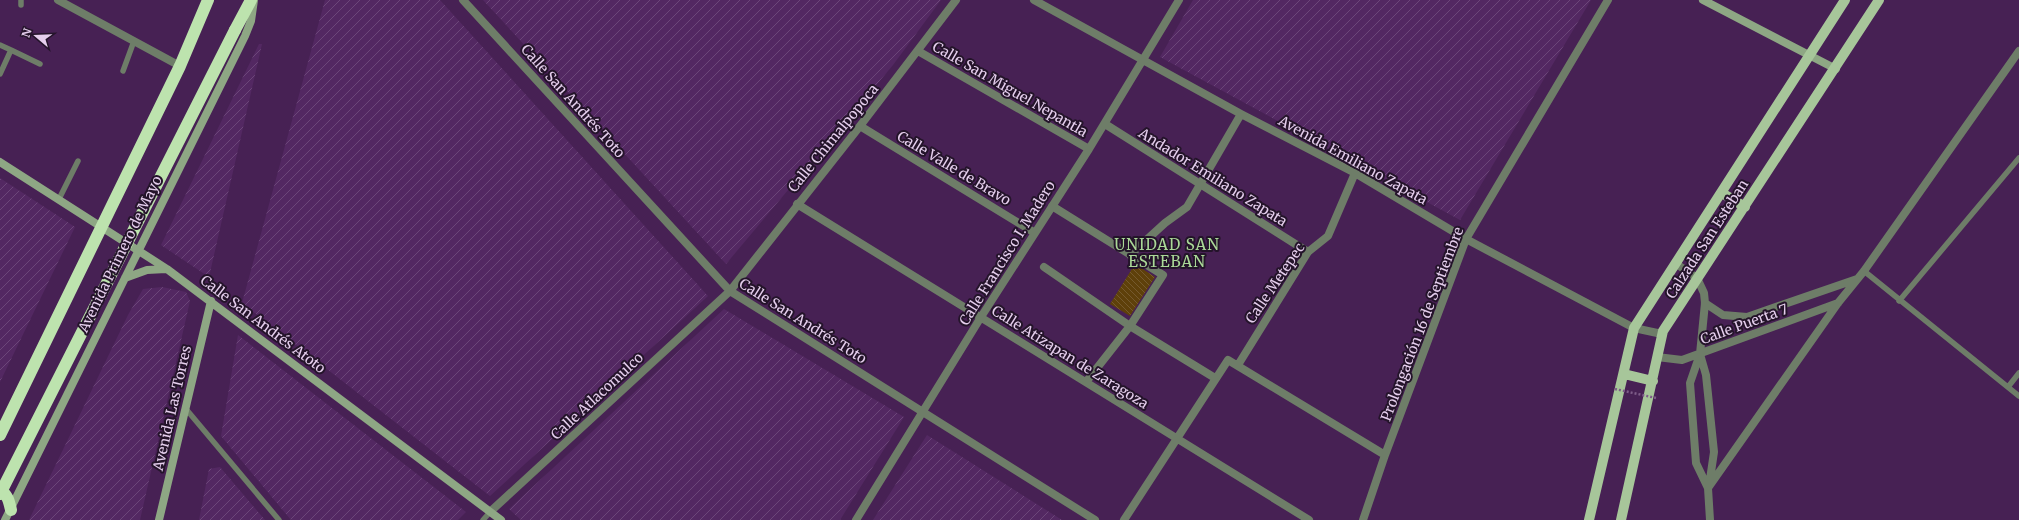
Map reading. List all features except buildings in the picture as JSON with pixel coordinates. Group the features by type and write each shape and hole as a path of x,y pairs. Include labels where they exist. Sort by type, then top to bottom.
{"highway":[{"name":"Avenida Primero de Mayo","path":"0,434 180,66 208,0"},
{"name":"Avenida Primero de Mayo","path":"0,494 251,0"},
{"path":"0,490 5,493 8,499 8,515"}],"main road":[{"name":"Calzada San Esteban","path":"1589,520 1634,328 1845,0"},
{"name":"Calzada San Esteban","path":"1621,520 1653,381 1662,334 1836,69 1879,0"},
{"path":"1722,193 1745,207"},
{"path":"1624,374 1653,381"}],"street":[{"path":"58,0 180,66"},
{"name":"Avenida Primero de Mayo","path":"8,515 251,22 254,0"},
{"name":"Calle San Andrés Toto","path":"463,0 730,291 1095,520"},
{"name":"Calle Chimalpopoca","path":"730,291 797,204 860,126 956,0"},
{"name":"Avenida Emiliano Zapata","path":"1034,0 1241,114 1355,173 1466,239 1634,328 1662,334"},
{"name":"Calle Francisco I. Madero","path":"856,520 981,317 1089,149 1180,0"},
{"name":"Prolongación 16 de Septiembre","path":"1363,520 1385,455 1466,239 1608,0"},
{"path":"1703,0 1836,69"},
{"name":"Calle San Miguel Nepantla","path":"918,51 1089,149"},
{"path":"1708,488 1838,303 1864,271 2019,51"},
{"path":"1130,255 1165,222 1187,208 1241,114"},
{"name":"Andador Emiliano Zapata","path":"1104,124 1308,252"},
{"name":"Calle Valle de Bravo","path":"860,126 1035,233"},
{"name":"Calle San Andrés Atoto","path":"0,162 167,269 501,520"},
{"name":"Calle Metepec","path":"1238,365 1308,252 1328,236 1355,173"},
{"name":"Calle Atizapan de Zaragoza","path":"797,204 1309,520"},
{"path":"1052,206 1163,275 1130,326 1086,382"},
{"path":"1675,263 1698,278 1704,293 1705,303 1700,354 1690,383 1696,463 1708,488"},
{"path":"1044,267 1130,326 1215,378"},
{"path":"125,278 147,270 167,269"},
{"name":"Calle Puerta 7","path":"1705,303 1723,315 1747,317 1858,278"},
{"name":"Calle Atlacomulco","path":"491,512 730,291"},
{"name":"Avenida Las Torres","path":"159,520 211,301"},
{"name":"Calle Puerta 7","path":"1657,357 1682,360 1838,303"},
{"path":"1700,354 1706,375 1714,452 1708,488 1710,520"},
{"path":"1124,520 1228,360 1385,455"}],"lane":[{"path":"123,70 134,42"},
{"path":"0,45 40,64"},
{"path":"0,74 11,50"},
{"path":"1899,301 2019,158"},
{"path":"59,199 78,161"},
{"path":"1864,271 1899,301 2019,396"},
{"path":"2008,387 2019,373"},
{"path":"186,408 279,520"},
{"name":"Calle Atlacomulco","path":"483,520 491,512"}],"path":[{"path":"1615,389 1656,398"}],"shaded area":[{"path":"325,0 440,0 708,296 490,496 242,303"},
{"path":"483,0 941,0 893,65 726,264"},
{"path":"1193,0 1591,0 1460,220 1160,57"},
{"path":"259,44 262,44 209,277 161,245"},
{"path":"0,178 75,227 0,382"},
{"path":"162,287 186,292 190,301 140,520 29,520 128,315 143,289"},
{"path":"724,309 904,417 840,520 521,520 509,509"},
{"path":"238,335 466,512 458,520 291,520 221,436"},
{"path":"927,435 1062,520 873,520"},
{"path":"220,467 265,520 199,520 209,469"}],"district":[{"name":"UNIDAD SAN ESTEBAN","path":"1167,254"}]}
